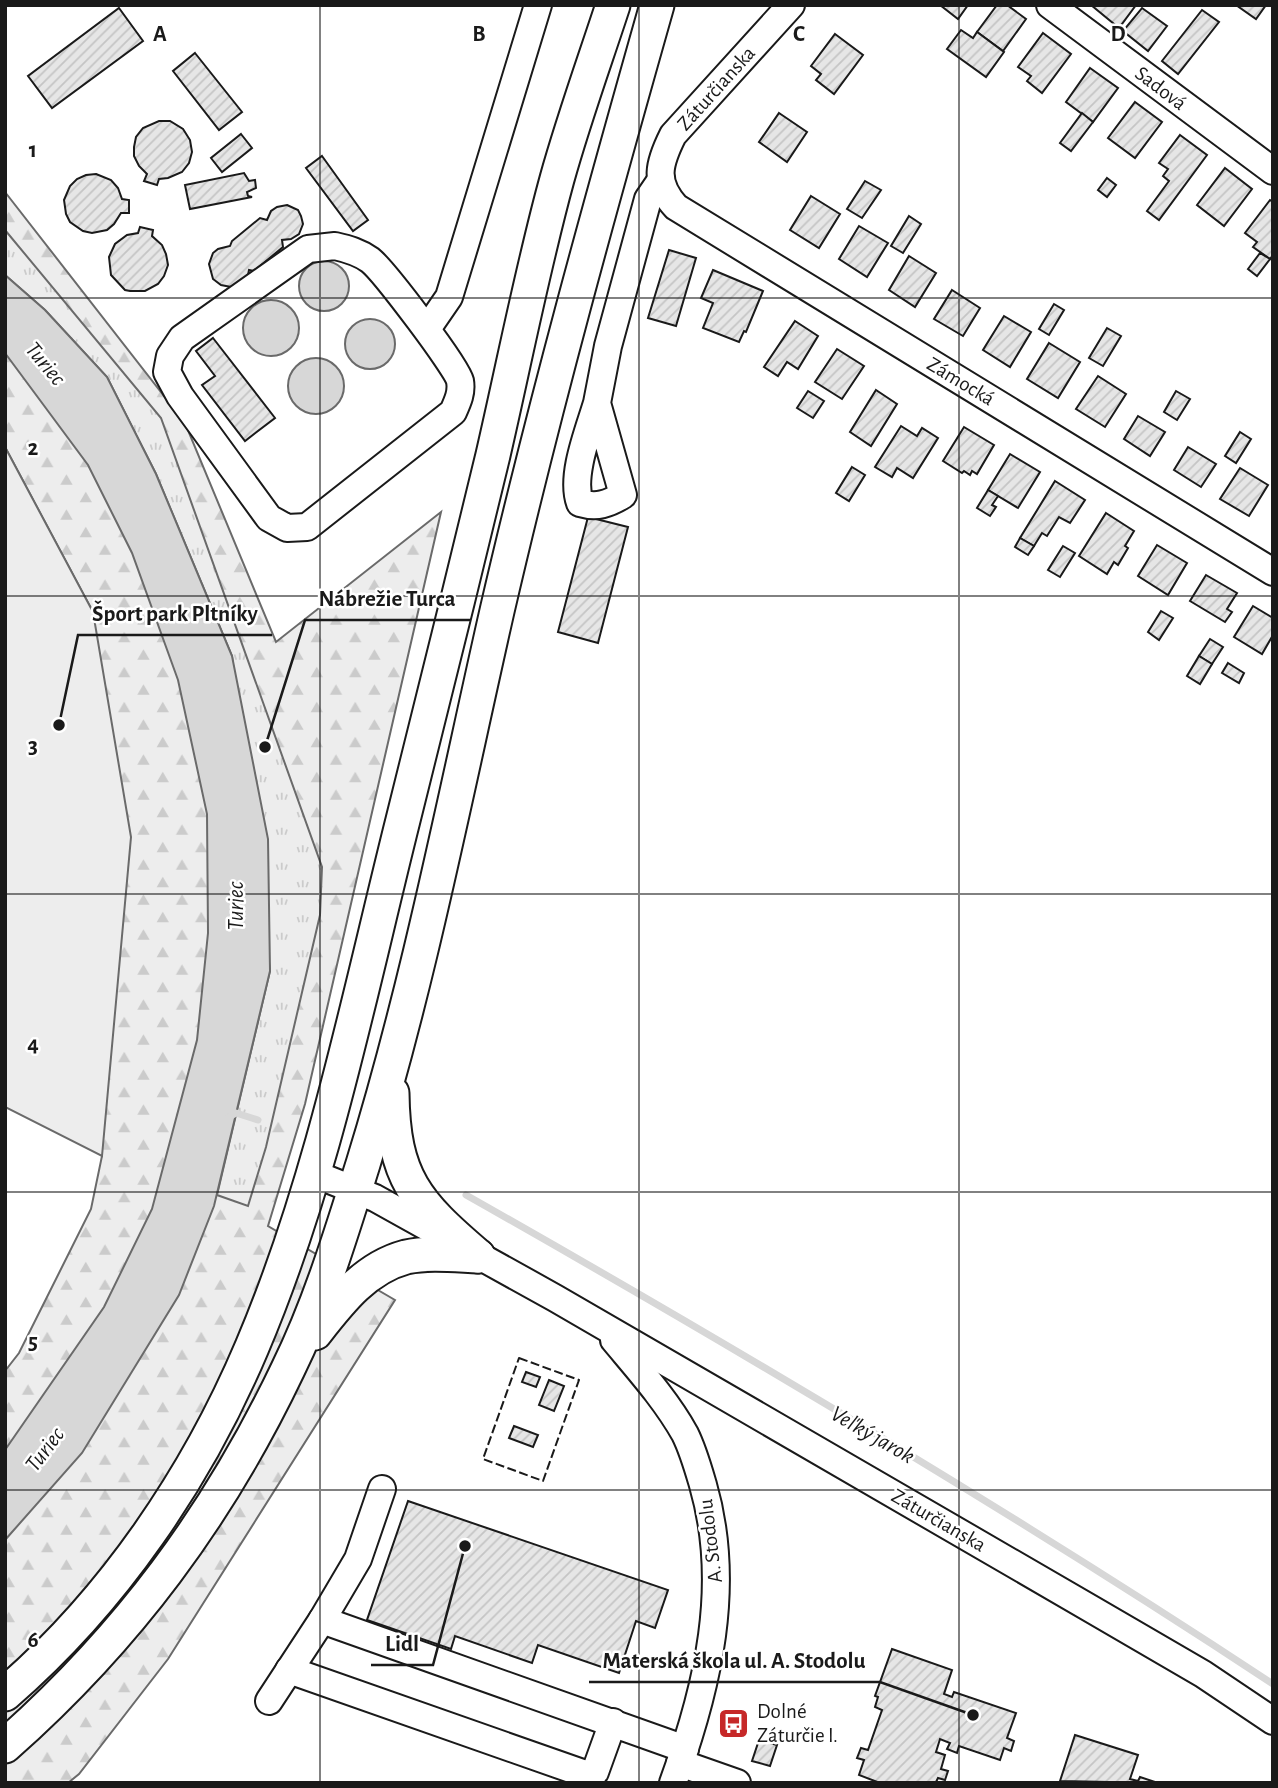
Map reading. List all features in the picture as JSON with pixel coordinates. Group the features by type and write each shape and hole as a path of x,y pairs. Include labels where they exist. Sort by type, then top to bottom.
{"main road":[{"path":"5,1694 66,1635 114,1580 159,1518 198,1458 260,1327 297,1224 340,1075 477,520 557,179 613,5"},
{"path":"5,1746 87,1669 167,1574 229,1481 290,1366 317,1304 391,1073 506,573 614,152 657,5"},
{"path":"391,1073 392,1113 400,1164 419,1199 431,1214 478,1256"},
{"path":"290,1366 361,1279 407,1257 478,1256"}],"street":[{"path":"427,329 449,297 538,5"},
{"name":"Záturčianska","path":"597,403 608,346 648,200 661,180 662,157 673,135 790,5"},
{"name":"Sadová","path":"1050,5 1273,171"},
{"name":"Zámocká","path":"661,180 665,195 676,207 1273,572"},
{"path":"335,246 356,251 373,261 427,329 460,378 460,394 453,412 307,527 287,528 269,518 180,396 167,372 170,356 182,338 308,250 335,246"},
{"name":"Záturčianska","path":"312,1173 375,1198 601,1326 1203,1674 1273,1721"},
{"name":"A. Stodolu","path":"601,1326 643,1374 685,1435 708,1501 717,1580 715,1627 708,1670 680,1765"},
{"path":"269,1701 358,1559 382,1489"},
{"path":"322,1620 613,1723 680,1765 737,1783"},
{"path":"289,1670 588,1775 595,1772 613,1723"}],"green space":[{"path":"5,192 185,423 276,642 441,512 305,1104 268,1226 395,1300 168,1659 79,1774 68,1783 5,1783 5,1371 19,1353 91,1209 102,1156 93,612 5,447"},
{"path":"5,230 161,418 322,867 320,915 266,1147 248,1206 217,1195 270,971 232,656 156,474 107,377 45,310 5,275"}],"shaded area":[{"path":"5,447 93,612 131,837 102,1156 5,1107"}],"water":[{"path":"324,261 342,268 349,286 342,304 324,311 306,304 299,286 306,268"},
{"name":"Turiec","path":"5,275 45,310 107,377 156,474 232,656 268,839 270,971 214,1206 179,1295 82,1453 5,1540 5,1450 104,1307 152,1209 197,1040 208,933 207,814 178,680 132,553 88,465 5,353"},
{"path":"265,300 277,300 287,304 295,312 299,328 295,344 287,352 277,356 265,356 255,352 247,344 243,334 243,322 247,312 255,304"},
{"path":"370,319 388,326 395,344 388,362 370,369 352,362 345,344 352,326"},
{"path":"310,358 322,358 332,362 340,370 344,386 340,402 332,410 322,414 310,414 300,410 292,402 288,392 288,380 292,370 300,362"}],"building":[{"path":"940,5 968,5 958,19"},
{"path":"997,5 1007,5 1026,19 1003,51 977,32"},
{"path":"1091,5 1136,5 1119,28"},
{"path":"1236,5 1266,5 1256,19"},
{"path":"119,8 143,41 52,108 28,76"},
{"path":"1142,8 1167,26 1148,51 1123,31"},
{"path":"1202,10 1219,22 1178,74 1162,61"},
{"path":"961,30 973,38 977,32 1004,52 986,77 947,49"},
{"path":"1043,33 1071,54 1042,93 1027,81 1031,76 1018,67"},
{"path":"835,34 863,55 834,94 816,80 821,74 811,66"},
{"path":"195,53 242,112 219,130 173,71"},
{"path":"1090,68 1118,88 1093,122 1066,102"},
{"path":"1135,102 1162,122 1135,158 1108,138"},
{"path":"779,113 807,132 787,162 759,142"},
{"path":"1082,113 1093,122 1071,151 1060,143"},
{"path":"159,121 170,121 183,129 190,140 192,152 189,163 182,172 159,179 157,185 144,181 147,174 134,156 134,147 136,137 143,128"},
{"path":"241,134 252,148 222,172 211,158"},
{"path":"1180,135 1207,155 1159,220 1147,211 1169,181 1163,176 1168,169 1159,163"},
{"path":"322,156 368,220 353,231 306,168"},
{"path":"1225,168 1252,189 1224,226 1197,205"},
{"path":"244,173 249,181 255,180 256,188 247,192 248,196 252,197 190,209 185,185"},
{"path":"96,174 111,180 122,199 129,200 129,213 121,213 107,230 92,233 83,231 70,222 64,200 70,186 77,179"},
{"path":"1107,178 1116,185 1107,197 1098,190"},
{"path":"865,181 881,190 862,218 847,209"},
{"path":"811,196 840,214 819,248 790,230"},
{"path":"1270,200 1273,202 1273,255 1270,259 1253,247 1257,242 1245,233"},
{"path":"287,205 298,210 301,216 303,224 299,234 282,240 283,247 254,271 249,270 240,284 231,287 221,285 213,279 209,264 213,253 230,246 232,241 260,218 267,220 271,211"},
{"path":"909,216 921,224 903,253 891,246"},
{"path":"859,226 888,243 867,277 839,259"},
{"path":"140,227 153,230 152,236 162,245 168,265 158,284 145,291 130,291 125,290 111,275 109,257 115,244 127,235 138,233"},
{"path":"669,250 696,258 676,326 648,318"},
{"path":"1260,253 1270,259 1257,276 1248,269"},
{"path":"909,256 936,273 915,307 889,290"},
{"path":"713,270 763,291 739,342 703,328 713,303 701,298"},
{"path":"952,290 980,308 963,336 934,319"},
{"path":"1054,304 1064,310 1049,335 1039,329"},
{"path":"1004,316 1031,332 1010,367 983,350"},
{"path":"795,321 818,336 798,369 787,362 778,376 764,367"},
{"path":"1107,328 1121,336 1103,366 1089,358"},
{"path":"213,338 275,418 245,441 202,385 215,376 196,351"},
{"path":"1049,343 1080,362 1058,398 1027,379"},
{"path":"837,349 864,366 842,399 815,382"},
{"path":"1098,376 1126,394 1105,427 1076,409"},
{"path":"876,390 897,404 871,446 850,432"},
{"path":"808,391 824,401 813,418 797,408"},
{"path":"1176,391 1190,399 1177,420 1164,412"},
{"path":"1138,416 1165,432 1150,456 1124,439"},
{"path":"901,426 917,436 922,428 938,438 913,478 897,468 892,477 875,467"},
{"path":"964,427 994,445 977,474 972,471 970,475 964,471 962,473 943,461"},
{"path":"1240,432 1251,439 1236,463 1225,456"},
{"path":"1188,447 1216,464 1201,487 1174,470"},
{"path":"1010,454 1040,472 1018,508 988,490"},
{"path":"852,467 865,475 849,501 836,493"},
{"path":"1240,468 1268,485 1249,516 1220,499"},
{"path":"1055,481 1085,500 1070,523 1059,517 1047,536 1042,533 1034,546 1020,538"},
{"path":"988,490 998,496 992,505 996,507 990,516 977,508"},
{"path":"1106,513 1134,531 1118,565 1114,562 1107,574 1079,556"},
{"path":"588,517 628,527 598,643 558,632"},
{"path":"1020,538 1034,546 1028,555 1015,547"},
{"path":"1157,545 1187,563 1168,595 1138,576"},
{"path":"1063,546 1075,553 1060,577 1048,570"},
{"path":"1206,575 1237,593 1227,609 1232,612 1225,622 1190,601"},
{"path":"1253,606 1273,618 1273,635 1262,654 1234,637"},
{"path":"1161,611 1173,618 1159,640 1148,632"},
{"path":"1210,639 1223,647 1212,664 1199,656"},
{"path":"1199,656 1212,664 1200,684 1187,676"},
{"path":"1228,663 1244,673 1239,683 1222,673"},
{"path":"526,1372 540,1377 536,1387 522,1382"},
{"path":"549,1380 564,1386 554,1411 539,1405"},
{"path":"514,1426 538,1435 533,1447 509,1438"},
{"path":"408,1501 668,1590 655,1628 636,1621 619,1673 538,1645 532,1663 455,1636 451,1649 367,1620"},
{"path":"892,1649 952,1670 944,1694 952,1697 954,1692 1016,1713 1007,1738 1014,1741 1011,1751 1004,1748 1000,1760 959,1746 957,1753 947,1749 950,1743 940,1739 936,1752 945,1755 941,1769 948,1771 945,1780 938,1778 936,1782 939,1783 880,1783 859,1775 864,1760 857,1758 861,1748 868,1750 882,1710 875,1707 878,1697 875,1696"},
{"path":"1075,1735 1138,1755 1130,1779 1138,1781 1140,1777 1158,1783 1060,1781"},
{"path":"759,1740 777,1745 770,1766 752,1761"}],"waterway":[{"name":"Veľký jarok","path":"229,1117 236,1113 258,1120"},
{"name":"Veľký jarok","path":"466,1195 671,1312 874,1433 1074,1556 1273,1684"}],"fence":[{"path":"519,1358 579,1380 543,1481 483,1459 519,1358"}],"place":[{"name":"Šport park Pltníky","path":"59,725"},
{"name":"Nábrežie Turca","path":"265,747"},
{"name":"Lidl","path":"465,1546"},
{"name":"Materská škola ul. A. Stodolu","path":"973,1715"},
{"name":"Dolné Záturčie I.","path":"734,1723"}]}
